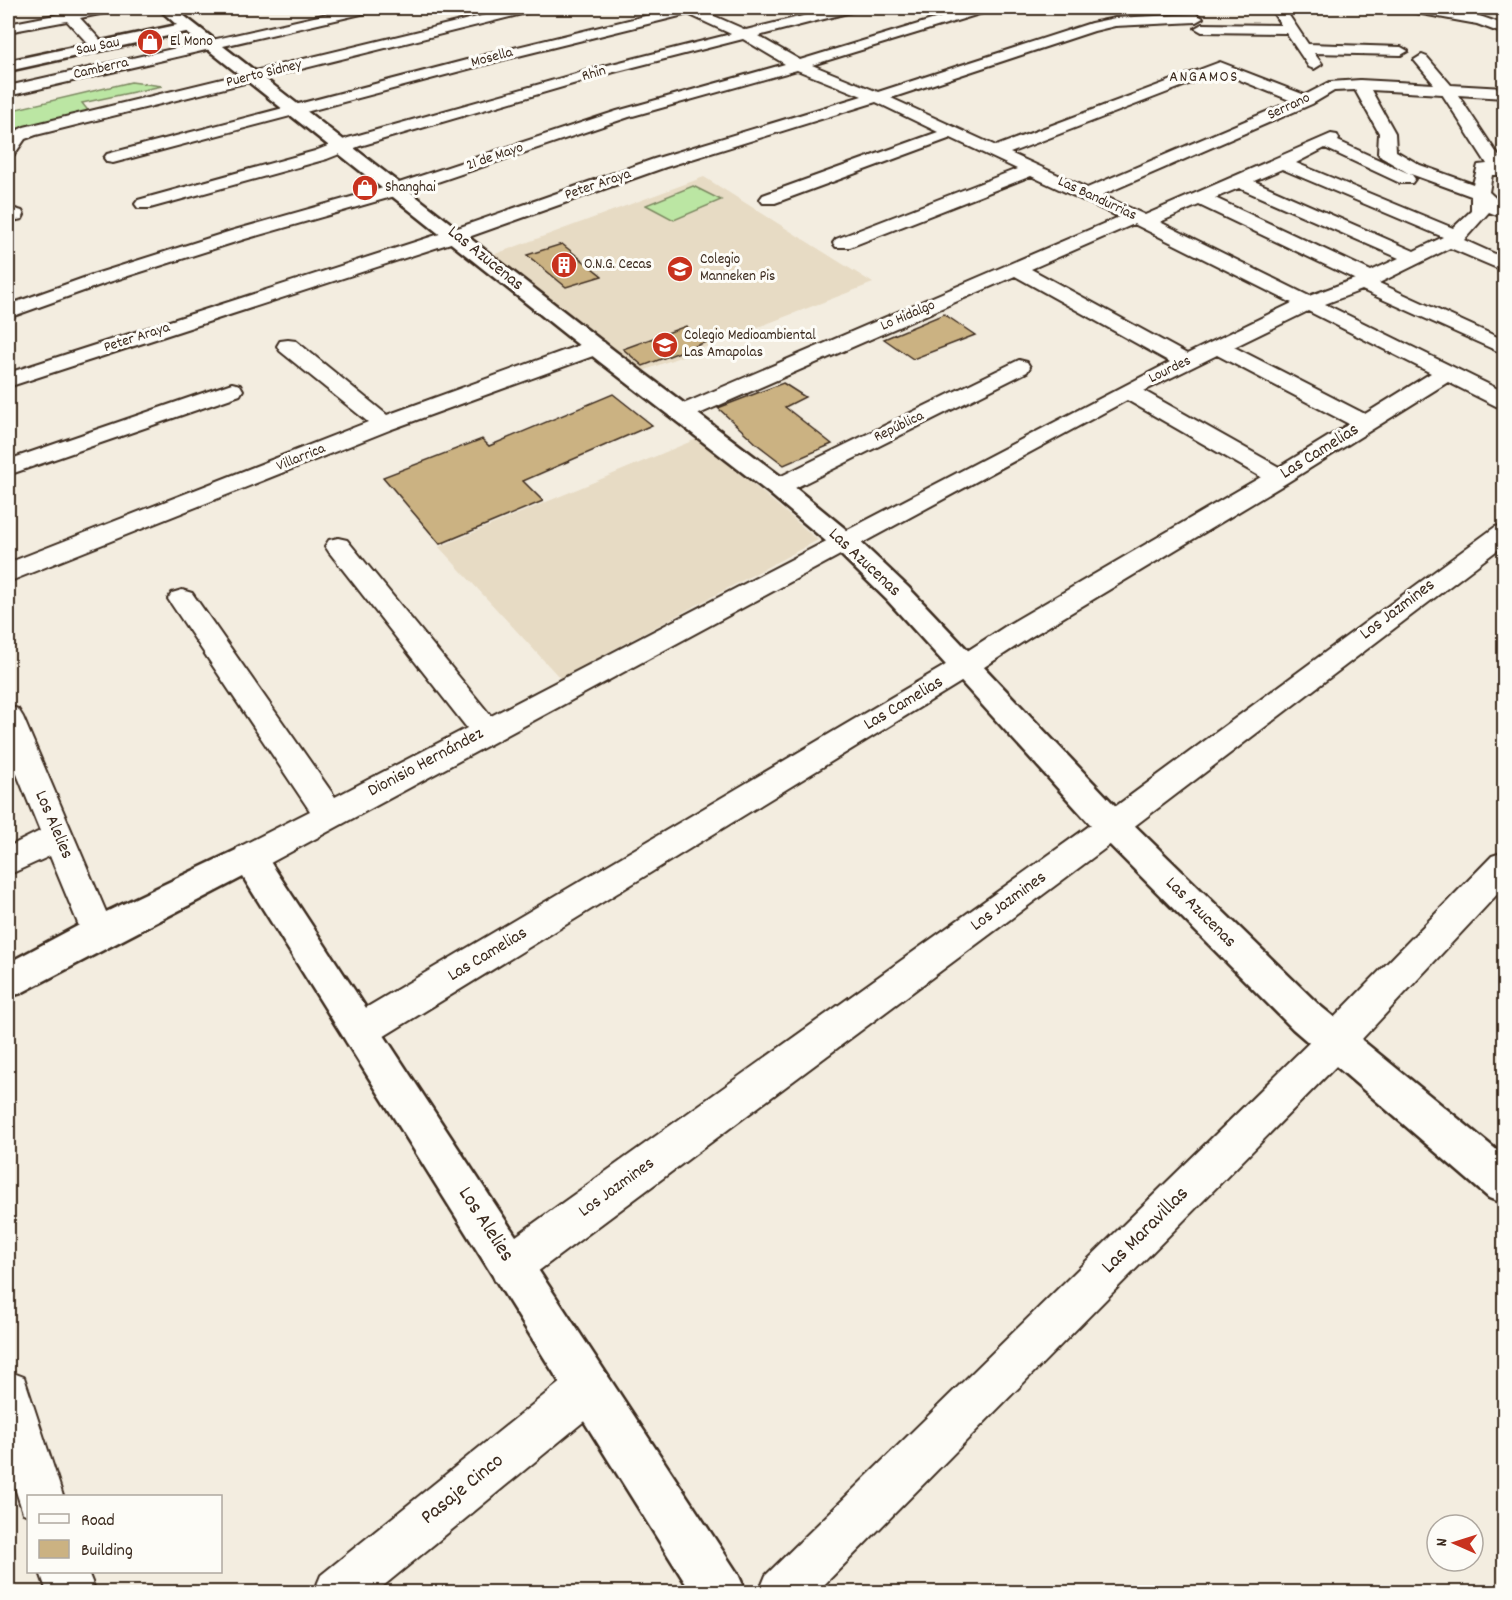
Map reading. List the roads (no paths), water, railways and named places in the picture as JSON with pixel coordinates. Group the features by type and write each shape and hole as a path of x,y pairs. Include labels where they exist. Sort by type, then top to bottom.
{"street":[{"path":"8,28 110,8"},
{"name":"Las Azucenas","path":"165,8 204,31 252,78 778,487 844,542 898,594 1113,826 1298,1010 1504,1182"},
{"name":"Camberra","path":"8,91 204,31 370,8"},
{"name":"Puerto Sidney","path":"8,151 15,144 18,136 30,131 529,8"},
{"name":"Rhin","path":"144,204 321,155 341,146 609,69 746,35 823,10 850,8"},
{"name":"21 de Mayo","path":"8,312 99,279 238,235 396,190 623,114 798,65 984,8"},
{"path":"1277,8 1330,87"},
{"path":"1411,8 1481,20 1504,30"},
{"name":"Las Bandurrias","path":"687,9 746,35 798,65 878,97 1139,219 1310,302 1504,401"},
{"name":"Mosella","path":"113,158 502,55 687,9"},
{"path":"69,15 99,47"},
{"path":"1195,18 1216,57 1306,101"},
{"name":"Peter Araya","path":"8,380 456,235 660,163 878,97 1090,22 1195,18 1291,28"},
{"name":"Sau Sau","path":"8,66 99,47 204,31"},
{"path":"1304,48 1401,51"},
{"path":"996,152 1216,57"},
{"path":"1422,60 1446,89 1503,175 1480,189"},
{"path":"1360,85 1387,133 1388,153 1414,169 1480,189 1497,209 1504,213"},
{"name":"Serrano","path":"1087,195 1306,101 1330,87 1360,85 1504,93"},
{"path":"769,199 952,132"},
{"name":"Lo Hidalgo","path":"682,413 1017,269 1139,219 1241,182 1328,140 1480,212"},
{"path":"1282,163 1454,238 1504,265"},
{"path":"843,243 1032,169"},
{"path":"1241,182 1414,258"},
{"path":"1480,189 1480,212"},
{"path":"1198,197 1504,348"},
{"name":"Lourdes","path":"844,542 1127,391 1310,302 1367,281 1454,238 1480,212"},
{"path":"1017,269 1186,362"},
{"path":"288,346 384,424"},
{"name":"Villarrica","path":"8,573 384,424 596,347"},
{"path":"1217,347 1365,423"},
{"name":"República","path":"778,487 1019,367"},
{"name":"Las Camelias","path":"360,1031 966,667 1029,625 1279,477 1446,373"},
{"path":"8,468 232,390"},
{"path":"1127,391 1279,477"},
{"name":"Los Jazmines","path":"510,1266 1113,826 1504,533"},
{"name":"Dionisio Hernández","path":"8,981 98,933 249,858 844,542"},
{"path":"338,546 486,731"},
{"path":"182,599 329,814"},
{"name":"Los Alelies","path":"8,717 98,933"},
{"path":"8,862 58,837"},
{"name":"Los Alelies","path":"249,858 720,1593"},
{"name":"Las Maravillas","path":"783,1593 1335,1042 1504,866"},
{"name":"Pasaje Cinco","path":"338,1593 589,1388"},
{"path":"8,1393 39,1495"},
{"path":"64,1573 71,1593"}],"place":[{"name":"El Mono","path":"150,42"},
{"name":"Shanghai","path":"365,188"},
{"name":"O.N.G. Cecas","path":"564,265"},
{"name":"Colegio Manneken Pis","path":"680,269"},
{"name":"Colegio Medioambiental Las Amapolas","path":"665,345"}],"district":[{"name":"ANGAMOS","path":"1204,77"}]}
